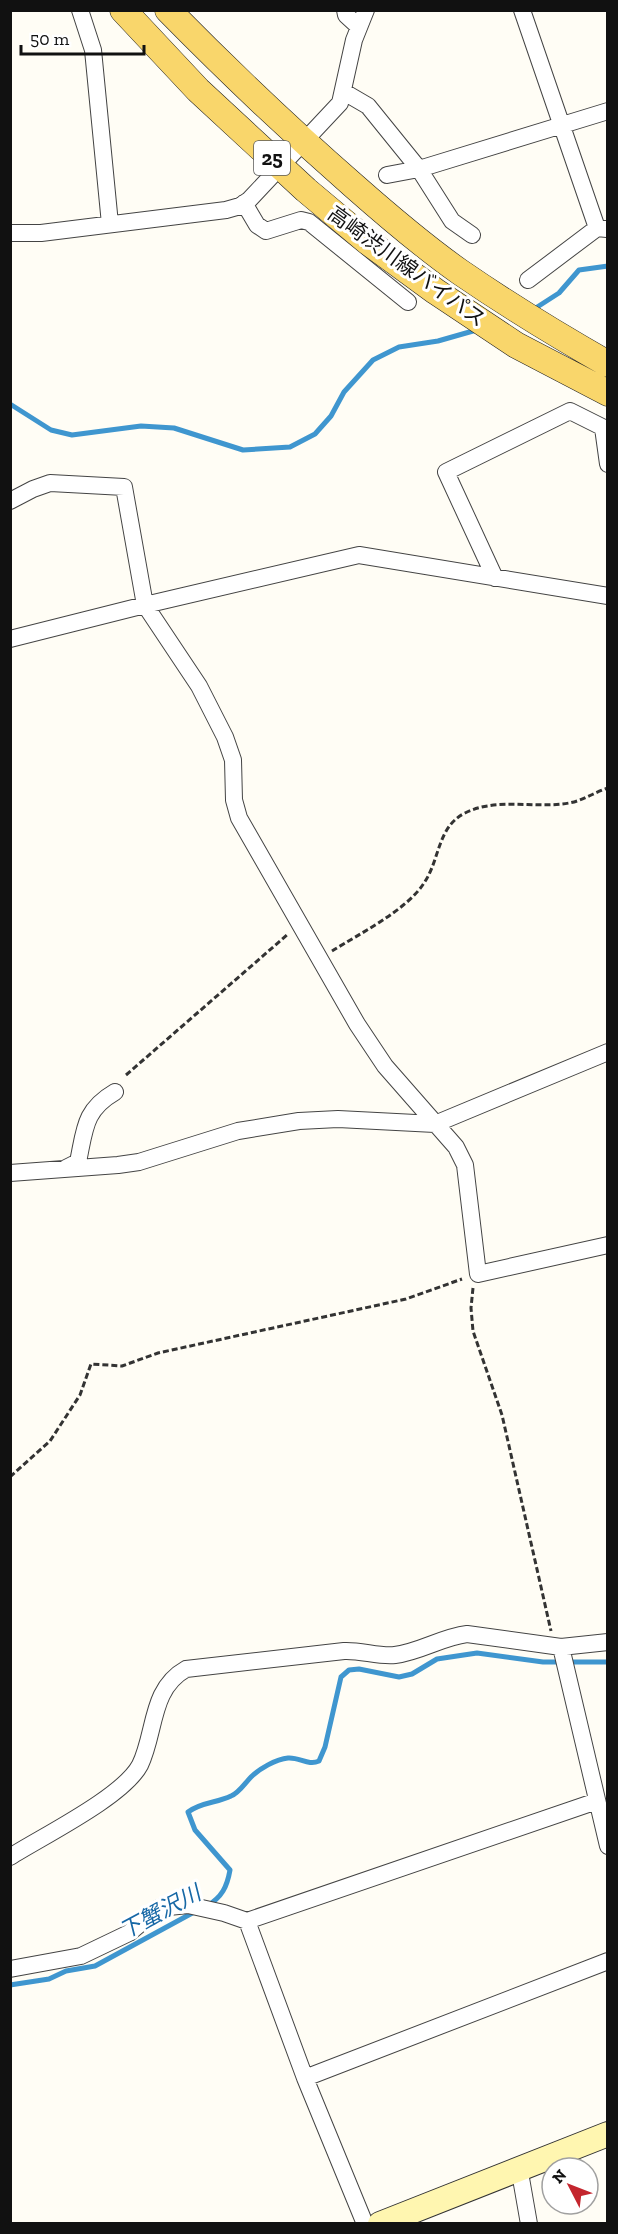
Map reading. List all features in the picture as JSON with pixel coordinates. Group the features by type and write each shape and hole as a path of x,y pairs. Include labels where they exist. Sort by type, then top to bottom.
{"main road":[{"name":"高崎渋川線バイパス","path":"123,10 198,90 368,243 516,345 608,393"},
{"name":"高崎渋川線バイパス","path":"168,10 222,65 303,141 391,218 459,271 547,329 608,364"}],"street":[{"path":"81,10 93,50 110,224"},
{"path":"345,10 346,15 358,26"},
{"path":"10,233 41,233 226,210 244,203 340,103 358,26 366,10"},
{"path":"522,10 562,126 602,228 528,280"},
{"path":"344,92 368,105 418,169 452,221 471,235"},
{"path":"387,175 418,169 608,111"},
{"path":"244,203 257,225 266,231 301,220 309,222 408,302"},
{"path":"495,578 446,472 570,411 605,429 608,464"},
{"path":"10,501 50,483 124,487 145,605 200,686 225,737 233,760 234,800 239,818 357,1024 385,1066 456,1147 465,1165 478,1274 608,1245"},
{"path":"10,639 359,555 608,596"},
{"path":"10,1173 118,1166 139,1162 238,1131 299,1121 338,1119 435,1124 608,1052"},
{"path":"66,1168 78,1162 88,1116 99,1102 115,1092"},
{"path":"10,1857 116,1792 132,1776 145,1752 162,1691 169,1682 186,1670 344,1651 394,1656 467,1634 558,1647 608,1642"},
{"path":"558,1647 608,1846"},
{"path":"10,1969 81,1956 129,1933 159,1908 188,1905 247,1921 597,1801"},
{"path":"247,1921 305,2078 365,2223"},
{"path":"305,2078 608,1961"},
{"path":"380,2223 608,2134"},
{"path":"519,2167 529,2223"}],"path":[{"path":"321,959 415,896 429,875 446,830 463,814 477,808 495,805 572,803 608,788"},
{"path":"126,1075 300,924"},
{"path":"10,1477 50,1441 80,1395 91,1364 122,1366 158,1353 406,1299 478,1274"},
{"path":"478,1274 474,1283 471,1308 473,1331 502,1416 558,1647"}],"waterway":[{"path":"531,311 559,293 579,270 608,266"},
{"path":"10,404 51,430 72,435 141,426 174,428 243,450 290,447 315,434 331,416 344,392 373,360 399,347 438,341 480,329"},
{"name":"下蟹沢川","path":"207,1906 223,1891 230,1870 195,1830 188,1812 198,1806 234,1795 254,1774 278,1760 292,1758 311,1762 319,1761 325,1747 341,1677 349,1670 359,1669 399,1677 412,1674 437,1659 477,1653 543,1662 608,1662"},
{"name":"下蟹沢川","path":"10,1985 49,1979 66,1971 95,1966 196,1911"}]}
